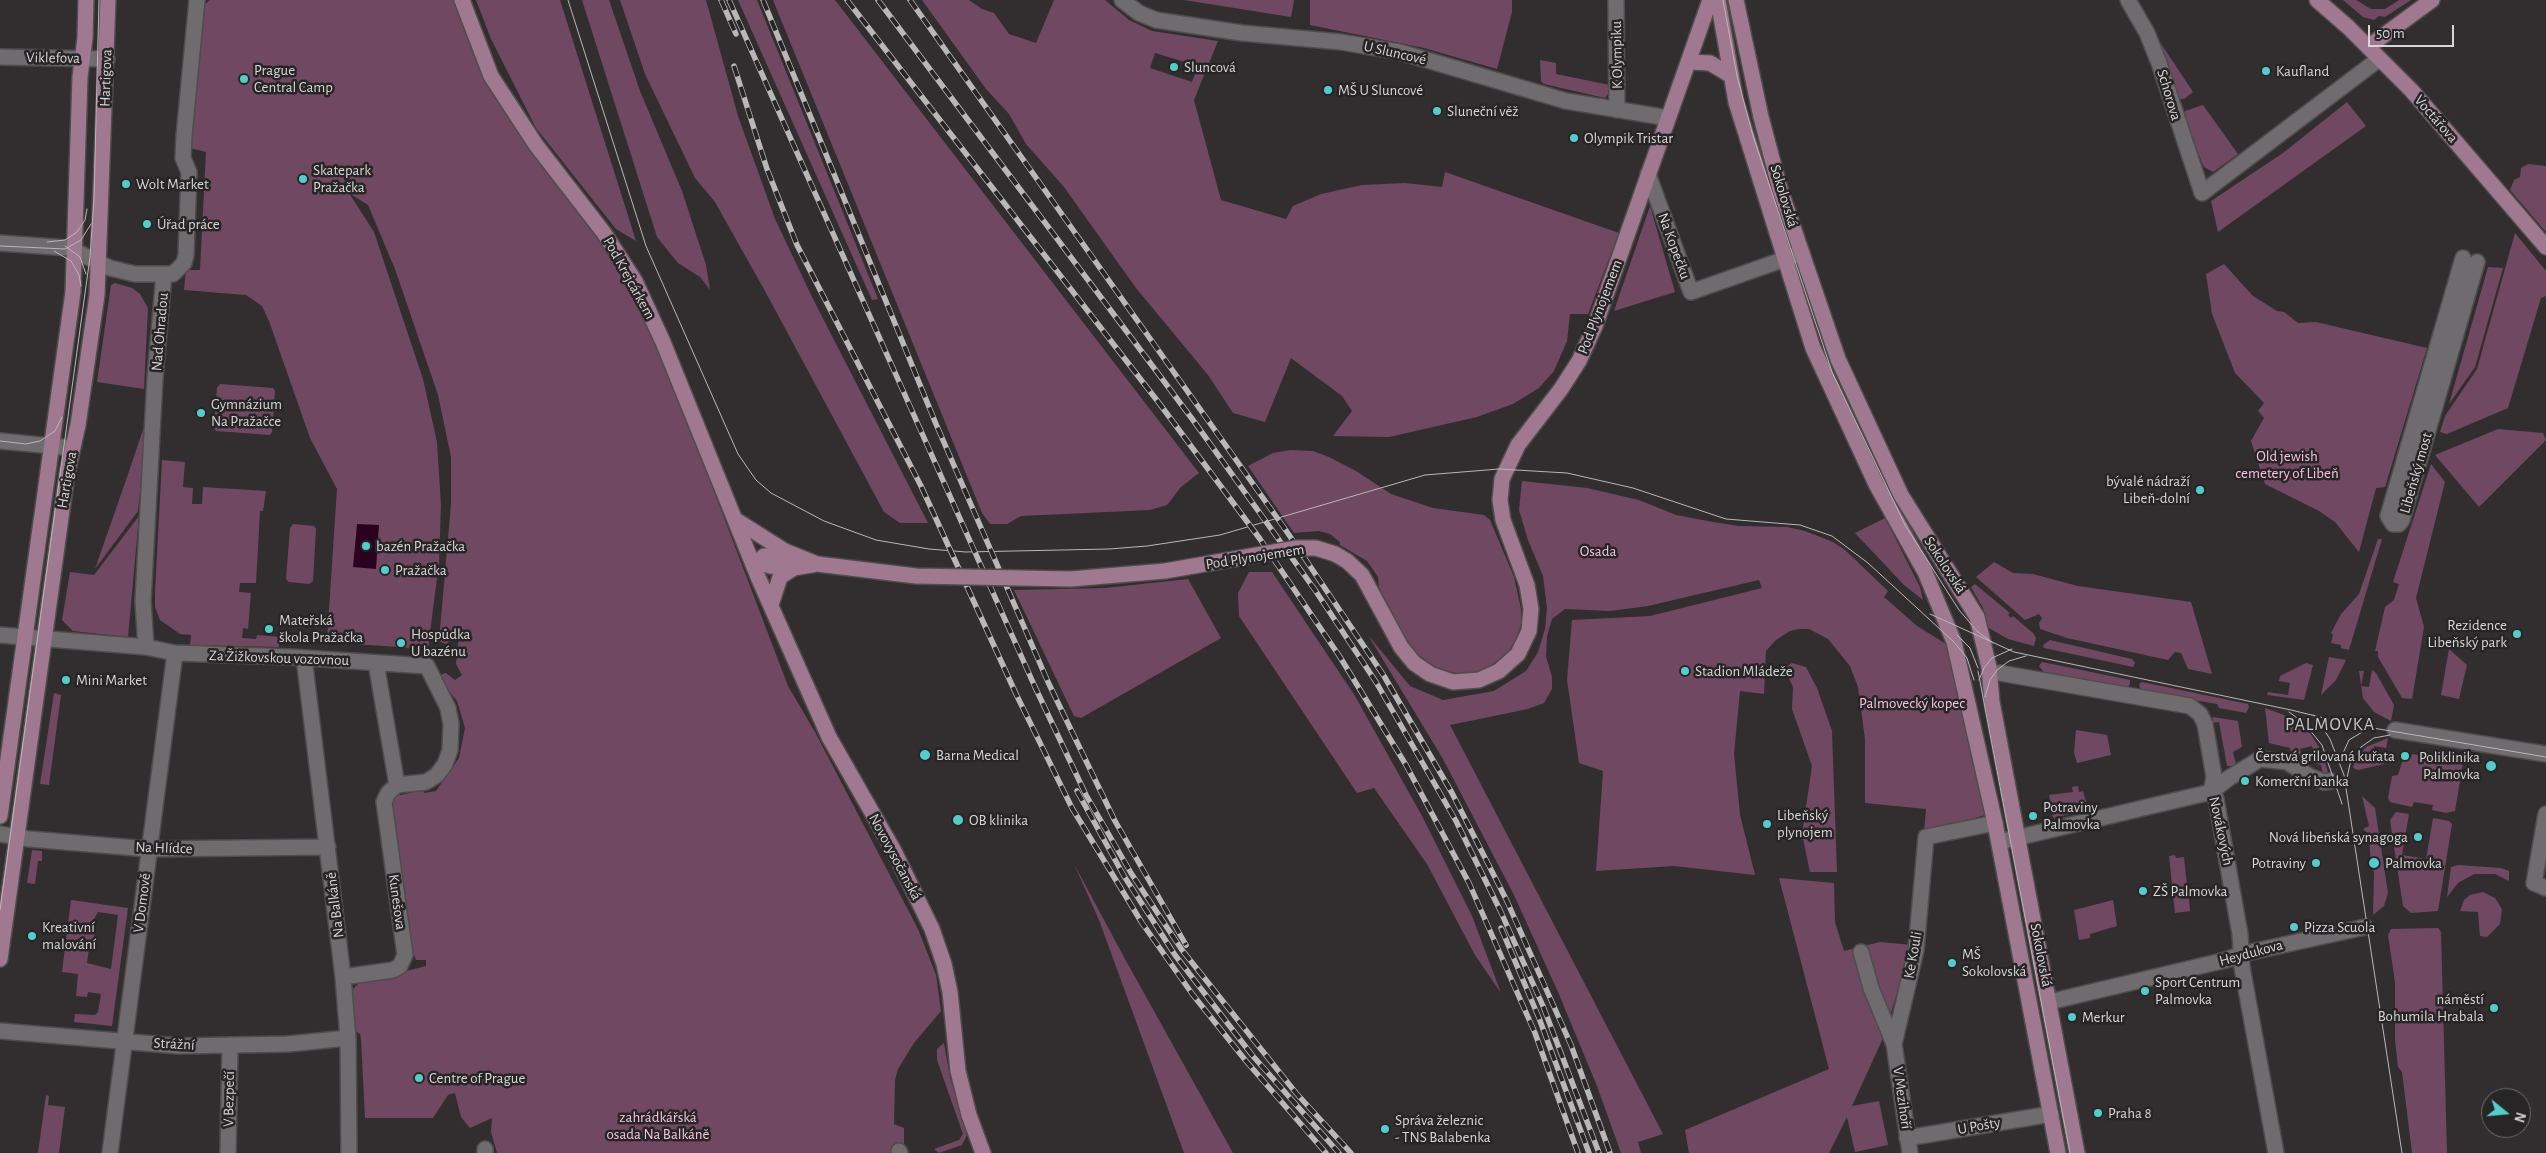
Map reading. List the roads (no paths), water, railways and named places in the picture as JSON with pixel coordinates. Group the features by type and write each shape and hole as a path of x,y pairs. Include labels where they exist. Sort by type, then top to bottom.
{"main road":[{"name":"Hartigova","path":"0,816 74,292 80,77 86,0"},
{"name":"Hartigova","path":"0,959 67,474 96,306 108,0"},
{"name":"Pod Krejcárkem","path":"462,0 491,76 536,145 604,233 634,281 663,342 756,568"},
{"name":"Pod Plynojemem","path":"817,564 916,576 1070,579 1165,571 1297,548 1316,548 1335,554 1352,565 1366,581 1398,642 1411,660 1423,670 1448,681 1471,682 1492,676 1515,658 1526,638 1531,609 1527,584 1503,520 1500,500 1502,479 1518,445 1562,389 1579,361 1595,326 1668,118 1690,62 1710,0"},
{"name":"Pod Plynojemem","path":"1690,62 1719,7 1730,0"},
{"name":"Sokolovská","path":"1736,0 1761,117 1780,189 1838,359 1895,482 1977,617 1988,662 1992,702 2077,1153"},
{"name":"Voctářova","path":"2317,0 2368,47 2433,115 2546,247"},
{"path":"2368,47 2432,0"},
{"name":"Sokolovská","path":"1719,7 1730,75 1784,261 1823,370 1876,484 1925,572 1950,629 1999,842 2058,1153"},
{"path":"1690,62 1710,63 1730,75"},
{"path":"736,520 785,551 817,564"},
{"path":"756,568 764,556 774,555 817,564"},
{"path":"756,568 770,566 794,568 817,564"},
{"name":"Novovysočanská","path":"756,568 829,738 894,851 932,929 950,992 958,1071 969,1115 983,1153"},
{"path":"771,605 780,577 794,568"}],"street":[{"name":"Nad Ohradou","path":"146,647 142,601 155,378 164,274 172,274 178,269 184,263 186,255 189,172 183,158 197,0"},
{"name":"U Sluncové","path":"1122,0 1139,13 1156,20 1242,33 1348,43 1400,52 1566,102 1668,118"},
{"name":"K Olympiku","path":"1616,0 1617,110"},
{"name":"Schorova","path":"2128,0 2147,33 2159,63 2202,193 2379,59"},
{"name":"Viklefova","path":"0,57 107,59"},
{"name":"Na Kopečku","path":"1648,174 1691,292 1784,261 1802,253"},
{"path":"0,243 76,250 99,262 130,273 164,274"},
{"name":"Libeňský most","path":"2470,262 2402,520 2399,524 2393,524 2388,516 2470,262"},
{"path":"0,440 72,448"},
{"name":"Za Žižkovskou vozovnou","path":"0,635 146,647 175,654 304,658 427,666 448,708 452,738 445,764 437,775 426,782 397,785"},
{"name":"V Domově","path":"110,1153 148,849 175,654"},
{"name":"Na Balkáně","path":"304,658 343,977 348,1038 349,1153"},
{"path":"376,662 397,785"},
{"name":"Novákových","path":"2000,673 2190,706 2200,714 2205,724 2214,777 2211,792 2216,799 2276,1153"},
{"path":"2396,730 2546,754"},
{"path":"1999,842 2211,792 2229,778 2260,759 2287,762 2311,777 2324,782 2331,781"},
{"name":"Kunešova","path":"343,977 393,970 400,966 404,955 384,802 388,793 397,785"},
{"path":"2540,885 2546,814"},
{"name":"Ke Kouli","path":"1894,1044 1916,950 1926,837 1995,823"},
{"name":"Na Hlídce","path":"0,834 148,849 328,847"},
{"name":"Heydukova","path":"2050,1002 2226,960 2242,954 2365,927"},
{"path":"1861,952 1871,988 1894,1044"},
{"name":"Strážní","path":"0,1031 179,1046 288,1044 348,1038"},
{"name":"V Bezpečí","path":"228,1153 230,1044"},
{"name":"V Mezihoří","path":"1894,1044 1909,1145"},
{"name":"U Pošty","path":"1909,1145 2051,1114"}],"tram line":[{"path":"0,910 90,257 94,199 99,0"},
{"path":"568,0 646,246 738,454 756,480 771,493 824,521 876,540 929,549 966,552 1109,549 1147,546 1220,535 1425,475 1499,469 1567,473 1633,488 1726,519 1800,525 1832,536 1868,563 1954,642 1967,658 1974,680"},
{"path":"1723,0 1737,76 1753,136 1832,372 1905,525 1959,610 1977,631 1993,643"},
{"path":"47,242 65,240 77,232 85,220 87,209"},
{"path":"0,246 65,249 81,240 91,224"},
{"path":"65,246 80,257 86,274"},
{"path":"54,251 71,261 79,275 81,286"},
{"path":"0,441 26,444 40,441 55,431 62,417"},
{"path":"1930,614 2014,652 2291,710 2349,724 2546,757"},
{"path":"1957,635 1970,648 1978,668"},
{"path":"1979,680 1984,668 1992,658 2012,649"},
{"path":"1985,697 1990,680 1997,670 2009,661 2026,656"},
{"path":"1978,671 2070,1153"},
{"path":"2289,712 2304,723 2322,745 2342,804"},
{"path":"2314,715 2330,739 2344,775 2402,1153"},
{"path":"2339,762 2349,740 2369,728"},
{"path":"2347,778 2350,764 2361,747 2374,738 2390,735"}],"railway":[{"path":"721,0 736,34"},
{"path":"729,0 1035,687 1086,795 1131,873 1182,950 1296,1093 1351,1153"},
{"path":"763,0 936,424 1048,682 1115,821 1186,945"},
{"path":"847,0 1159,403 1260,539 1340,657 1406,765 1469,883 1535,1033 1578,1153"},
{"path":"878,0 1193,420 1315,590 1376,682 1456,821 1500,910 1543,1006 1599,1153"},
{"path":"910,0 1285,529 1384,676 1452,793 1506,899 1571,1045 1610,1153"},
{"path":"734,66 767,169 797,245 921,486 1017,696 1072,808 1142,923 1193,995 1246,1061 1326,1153"},
{"path":"1077,791 1124,876 1175,955 1252,1055 1339,1153"},
{"path":"1501,928 1539,1018 1589,1153"}],"place":[{"name":"Sluncová","path":"1174,67"},
{"name":"Kaufland","path":"2266,71"},
{"name":"Prague Central Camp","path":"244,79"},
{"name":"MŠ U Sluncové","path":"1328,90"},
{"name":"Sluneční věž","path":"1437,111"},
{"name":"Olympik Tristar","path":"1574,138"},
{"name":"Skatepark Pražačka","path":"303,179"},
{"name":"Wolt Market","path":"126,184"},
{"name":"Úřad práce","path":"147,224"},
{"name":"Gymnázium Na Pražačce","path":"201,413"},
{"name":"bývalé nádraží Libeň-dolní","path":"2200,490"},
{"name":"bazén Pražačka","path":"366,546"},
{"name":"Pražačka","path":"385,570"},
{"name":"Mateřská škola Pražačka","path":"269,629"},
{"name":"Rezidence Libeňský park","path":"2517,634"},
{"name":"Hospůdka U bazénu","path":"401,643"},
{"name":"Stadion Mládeže","path":"1685,671"},
{"name":"Mini Market","path":"66,680"},
{"name":"Barna Medical","path":"925,755"},
{"name":"Čerstvá grilovaná kuřata","path":"2405,756"},
{"name":"Poliklinika Palmovka","path":"2491,766"},
{"name":"Komerční banka","path":"2245,781"},
{"name":"Potraviny Palmovka","path":"2033,816"},
{"name":"OB klinika","path":"958,820"},
{"name":"Libeňský plynojem","path":"1767,824"},
{"name":"Nová libeňská synagoga","path":"2418,837"},
{"name":"Potraviny","path":"2316,863"},
{"name":"Palmovka","path":"2374,863"},
{"name":"ZŠ Palmovka","path":"2143,891"},
{"name":"Pizza Scuola","path":"2294,927"},
{"name":"Kreativní malování","path":"32,936"},
{"name":"MŠ Sokolovská","path":"1952,963"},
{"name":"Sport Centrum Palmovka","path":"2145,991"},
{"name":"náměstí Bohumila Hrabala","path":"2494,1008"},
{"name":"Merkur","path":"2072,1017"},
{"name":"Centre of Prague","path":"419,1078"},
{"name":"Praha 8","path":"2098,1113"},
{"name":"Správa železnic - TNS Balabenka","path":"1385,1129"}],"district":[{"name":"PALMOVKA","path":"2330,725"}],"park label":[{"name":"Old jewish cemetery of Libeň","path":"2287,464"},
{"name":"Osada","path":"1598,551"},
{"name":"Palmovecký kopec","path":"1912,703"},
{"name":"zahrádkářská osada Na Balkáně","path":"658,1126"}]}
